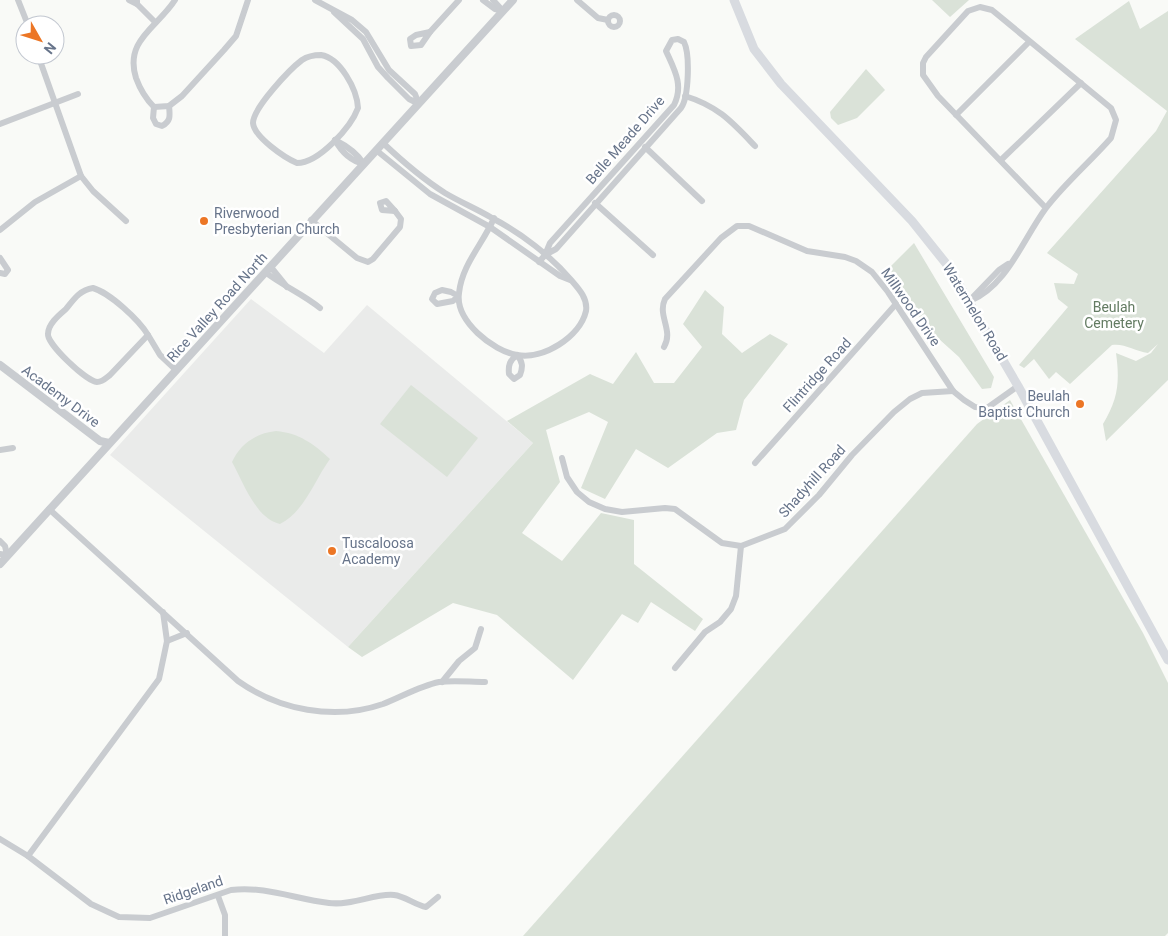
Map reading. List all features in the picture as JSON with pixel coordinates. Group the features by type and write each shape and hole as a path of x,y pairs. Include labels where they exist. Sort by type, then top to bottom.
{"main road":[{"name":"Watermelon Road","path":"734,0 747,34 762,60 787,91 914,224 948,266 1018,386 1168,660"}],"street":[{"path":"18,0 24,15"},
{"path":"129,0 137,2 155,22"},
{"path":"175,0 134,49 132,61 138,85 147,100 154,106 169,106 182,96 236,36 248,0"},
{"path":"315,0 333,11 363,39 378,67 409,99 419,104"},
{"path":"430,32 459,0"},
{"path":"483,0 495,9 503,11"},
{"path":"493,0 503,11"},
{"name":"Rice Valley Road North","path":"0,564 4,554 49,509 513,0"},
{"path":"577,0 598,18 608,20"},
{"path":"970,301 998,270 1009,264 1027,241 1046,208 1111,138 1116,126 1114,114 1110,108 992,10 980,7 963,15 929,52 922,69 926,81 956,115 1002,160 1046,208"},
{"name":"Belle Meade Drive","path":"539,262 545,255 550,243 674,105 679,94 677,74 666,51 672,40 678,39 686,47 687,96 681,108 647,149 556,249 545,255"},
{"path":"956,115 1029,42"},
{"path":"320,55 332,59 340,68 358,101 356,114 335,140 310,161 298,163 267,143 254,128 253,122 256,110 298,64 308,57 320,55"},
{"path":"42,65 81,176 93,191 126,221"},
{"path":"1002,160 1081,83"},
{"path":"0,124 78,94"},
{"path":"679,94 712,105 727,116 755,146"},
{"path":"154,106 153,118 156,124 162,126 168,122 170,116 169,106"},
{"path":"335,140 339,148 355,161 364,164"},
{"path":"383,143 445,193 494,218 565,271 584,298 586,310 579,327 556,347 538,353 517,355 488,342 479,335 464,314 458,296 469,260 494,218"},
{"path":"641,143 702,201"},
{"path":"376,150 430,194 490,227 560,276 571,280"},
{"path":"0,230 35,202 81,176"},
{"path":"590,199 653,255"},
{"path":"311,220 357,258 368,262 374,259 400,227 401,219 395,211"},
{"path":"317,214 324,230"},
{"name":"Millwood Drive","path":"664,348 669,335 662,310 665,298 721,238 731,229 743,225 755,228 807,251 845,256 862,264 876,277 896,304 953,391 974,406 987,408 993,406 1018,386"},
{"path":"0,258 8,270 5,274 0,274"},
{"path":"268,269 288,288 307,297 320,308"},
{"path":"148,335 110,375 104,380 97,382 86,376 54,348 48,338 52,324 80,293 93,288 103,293 136,319 148,335 155,349 176,370"},
{"name":"Flintridge Road","path":"755,463 896,304"},
{"name":"Academy Drive","path":"0,365 100,441 109,443"},
{"name":"Shadyhill Road","path":"741,546 785,529 819,495 864,443 894,412 910,399 922,393 953,391"},
{"path":"0,450 12,448"},
{"path":"562,458 567,477 577,492 589,502 622,512 665,508 676,509 722,543 741,546 736,596 731,609 720,622 705,632 675,668"},
{"path":"49,509 248,688 271,699 300,709 337,712 369,708 442,682 485,682"},
{"path":"0,541 5,546 4,554"},
{"path":"28,856 154,689 163,668 167,641 163,612"},
{"path":"442,682 459,661 475,648 481,629"},
{"path":"167,641 187,633"},
{"name":"Ridgeland","path":"0,839 28,856 91,904 113,915 125,918 150,918 231,890 251,888 344,904 394,895 426,906 438,897"},
{"path":"218,896 225,915 225,936"}],"shaded area":[{"name":"Tuscaloosa Academy","path":"251,299 324,353 367,305 533,443 348,647 110,455"}],"green space":[{"path":"932,0 969,0 950,17"},
{"name":"Beulah Cemetery","path":"1129,1 1140,29 1168,11 1168,380 1106,441 1103,424 1115,398 1118,382 1116,353 1136,361 1151,353 1158,344 1148,353 1121,345 1112,345 1070,384 1056,372 1049,379 1034,359 1024,368 1019,365 1068,307 1058,299 1054,283 1074,284 1078,274 1047,253 1156,131 1167,111 1075,39"},
{"path":"866,69 885,90 857,118 838,125 831,118 830,112"},
{"path":"914,243 994,377 991,388 982,389 959,357 929,330 884,273"},
{"path":"705,290 724,307 722,334 742,353 770,334 788,344 744,400 736,430 717,433 668,468 636,449 605,499 581,488 608,422 589,412 546,430 560,482 522,533 562,561 601,513 634,520 634,564 703,619 695,631 651,602 638,623 622,614 573,680 497,615 453,603 362,657 348,647 533,443 507,421 590,374 613,384 636,352 654,383 674,383 702,347 683,324"},
{"path":"411,385 478,438 447,477 380,424"},
{"path":"1010,400 1143,633 1168,683 1168,933 1165,936 523,936 977,424"},
{"path":"276,431 292,434 306,440 330,459 303,504 280,524 271,521 257,507 232,462 239,450 250,440 262,434"}],"place":[{"name":"Riverwood Presbyterian Church","path":"204,221"},
{"name":"Beulah Baptist Church","path":"1080,404"},
{"name":"Tuscaloosa Academy","path":"332,551"}]}
